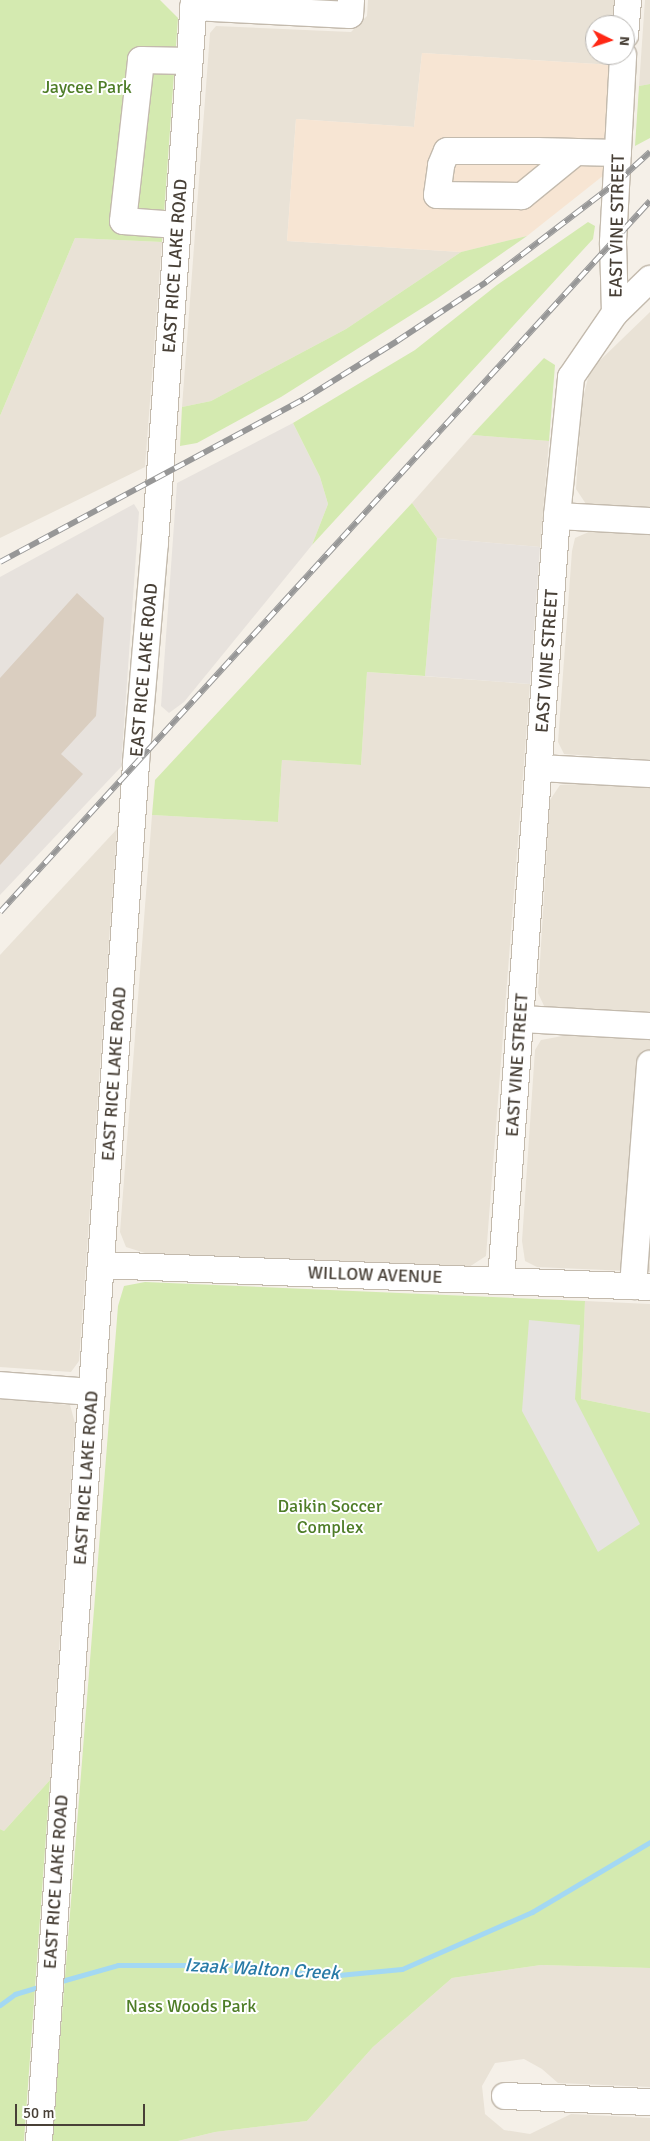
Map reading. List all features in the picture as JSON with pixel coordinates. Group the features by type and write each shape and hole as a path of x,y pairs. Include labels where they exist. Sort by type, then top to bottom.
{"street":[{"path":"627,15 628,0"},
{"path":"192,2 351,7"},
{"name":"EAST RICE LAKE ROAD","path":"39,2141 101,1265 190,60 192,2"},
{"path":"177,225 123,221 141,60 190,60"},
{"name":"EAST VINE STREET","path":"501,1280 557,516 571,377 615,313 613,242 623,65"},
{"path":"576,152 618,153"},
{"path":"615,313 650,279"},
{"path":"557,516 650,521"},
{"path":"539,768 650,774"},
{"path":"521,1020 650,1026"},
{"path":"642,1287 650,1064"},
{"name":"WILLOW AVENUE","path":"101,1265 642,1287"},
{"path":"0,1385 92,1392"},
{"path":"506,2096 650,2102"}],"shaded area":[{"path":"368,0 617,0 616,15 585,15 585,63 422,53 414,127 296,119 287,241 461,252 346,329 211,401 182,407 210,33 216,26 351,32 367,16"},
{"path":"645,0 650,0 650,84 639,86"},
{"path":"422,53 585,63 585,65 613,65 604,175 527,236 461,252 287,241 296,119 414,127"},
{"path":"75,238 162,242 145,467 0,538 0,416"},
{"path":"650,312 650,507 586,504 576,489 582,402 590,370"},
{"path":"293,423 320,477 328,504 312,545 184,702 169,713 161,706 177,483"},
{"path":"472,435 549,441 540,547 437,538 412,503"},
{"path":"134,504 139,512 121,767 0,895 0,577"},
{"path":"591,531 650,534 650,760 564,754 558,742 572,551 575,538"},
{"path":"437,538 540,547 530,684 425,676"},
{"path":"367,672 530,684 486,1256 469,1267 145,1253 126,1247 120,1232 152,815 278,822 282,760 361,765"},
{"path":"593,783 650,786 650,1013 545,1008 538,993 550,800 560,785"},
{"path":"117,829 79,1361 71,1372 0,1367 0,955"},
{"path":"568,1035 650,1039 650,1272 537,1267 525,1261 522,1241 535,1050 541,1040"},
{"path":"585,1301 650,1304 650,1413 581,1399"},
{"path":"529,1320 580,1325 575,1399 640,1524 598,1552 522,1411"},
{"path":"0,1399 70,1405 75,1423 50,1780 4,1831 0,1829"},
{"path":"541,1965 650,1968 650,2087 558,2083 542,2069 524,2059 495,2063 482,2086 485,2114 504,2130 530,2134 571,2114 650,2118 650,2141 178,2141 215,2132 307,2121 373,2047 452,1978"}],"green space":[{"name":"Jaycee Park","path":"0,0 160,0 178,18 162,242 75,238 0,416"},
{"path":"650,84 650,138 635,146 639,86"},
{"path":"588,222 595,226 593,239 312,545 328,504 320,477 293,423 415,350 497,285"},
{"path":"527,236 438,298 281,397 197,443 180,446 182,407 211,401 346,329 461,252"},
{"path":"544,358 555,365 549,441 472,435"},
{"path":"412,503 437,538 425,676 367,672 361,765 282,760 278,822 152,815 155,780"},
{"name":"Daikin Soccer Complex","path":"145,1282 585,1301 581,1399 650,1413 650,1968 541,1965 452,1978 373,2047 307,2121 215,2132 178,2141 52,2141 118,1306 124,1286"},
{"path":"50,1780 24,2141 0,2141 0,1829 4,1831"}],"building":[{"path":"77,593 104,618 96,716 61,754 83,774 0,865 0,678"}],"waterway":[{"name":"Izaak Walton Creek","path":"58,1982 118,1965 233,1965 328,1976 402,1969 532,1912 650,1842"},
{"name":"Izaak Walton Creek","path":"0,2005 15,1994 42,1986"}],"railway":[{"path":"0,562 304,399 397,341 486,282 618,181 650,152"},
{"path":"0,912 650,201"}],"park label":[{"name":"Nass Woods Park","path":"191,2006"}]}
